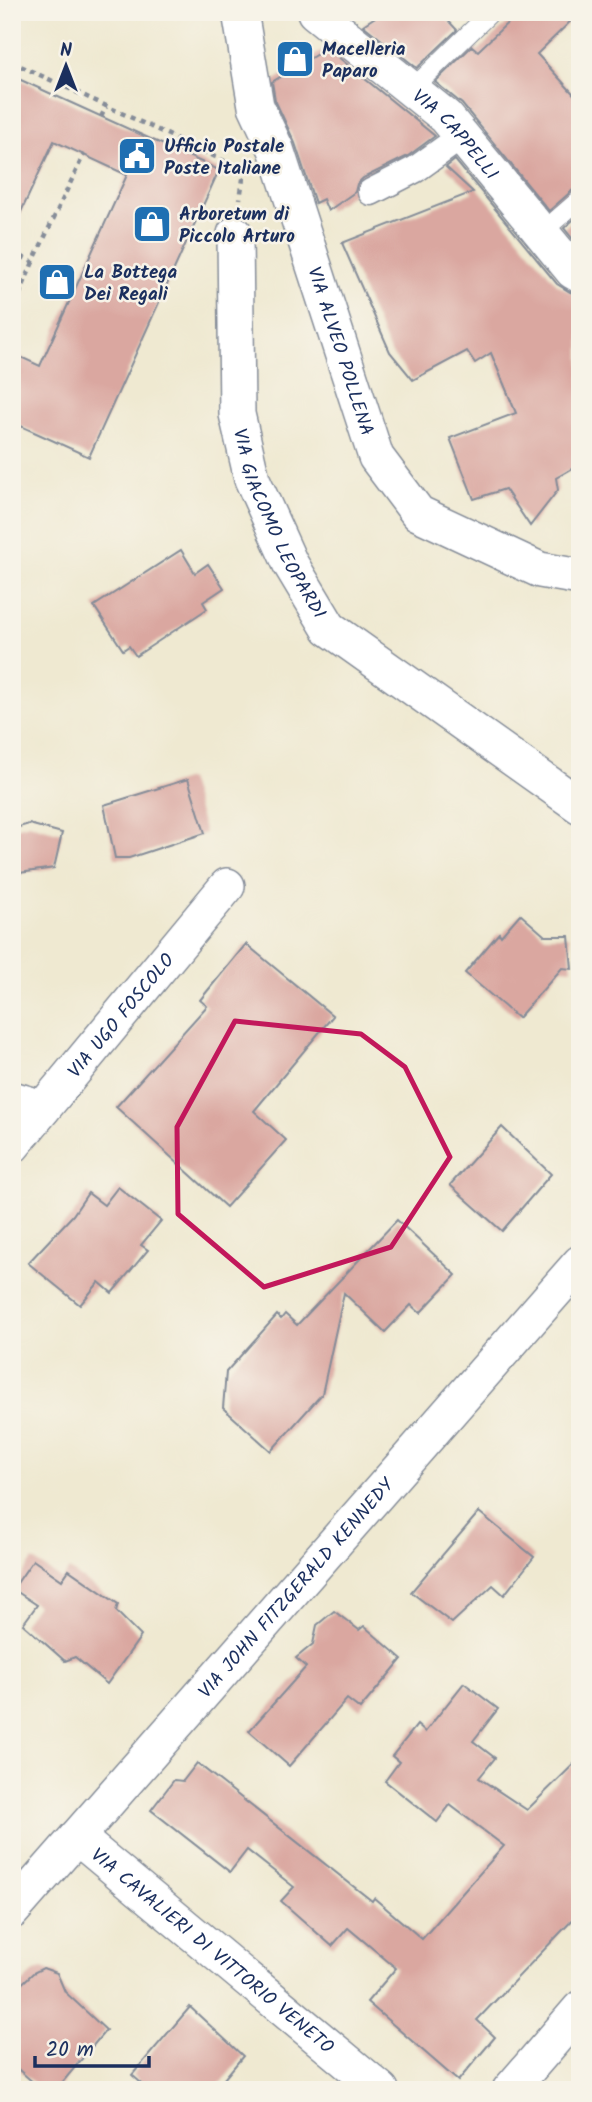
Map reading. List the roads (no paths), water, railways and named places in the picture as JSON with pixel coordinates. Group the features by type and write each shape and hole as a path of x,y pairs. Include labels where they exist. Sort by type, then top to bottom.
{"street":[{"name":"VIA ALVEO POLLENA","path":"240,12 256,106 276,149 376,457 418,513 540,570 580,577"},
{"name":"VIA CAPPELLI","path":"315,12 446,117 573,271 580,275"},
{"path":"371,192 416,169 462,135"},
{"name":"VIA GIACOMO LEOPARDI","path":"235,234 237,415 252,479 290,562 329,628 580,806"},
{"name":"VIA UGO FOSCOLO","path":"12,1146 28,1104 227,886"},
{"name":"VIA JOHN FITZGERALD KENNEDY","path":"12,1911 580,1263"},
{"name":"VIA CAVALIERI DI VITTORIO VENETO","path":"77,1837 381,2090"},
{"path":"510,2090 580,2009"}],"lane":[{"path":"412,89 491,12"},
{"path":"542,232 580,199"}],"place":[{"name":"Macelleria Paparo","path":"295,59"},
{"name":"Ufficio Postale Poste Italiane","path":"137,156"},
{"name":"Arboretum di Piccolo Arturo","path":"152,224"},
{"name":"La Bottega Dei Regali","path":"57,282"}]}
